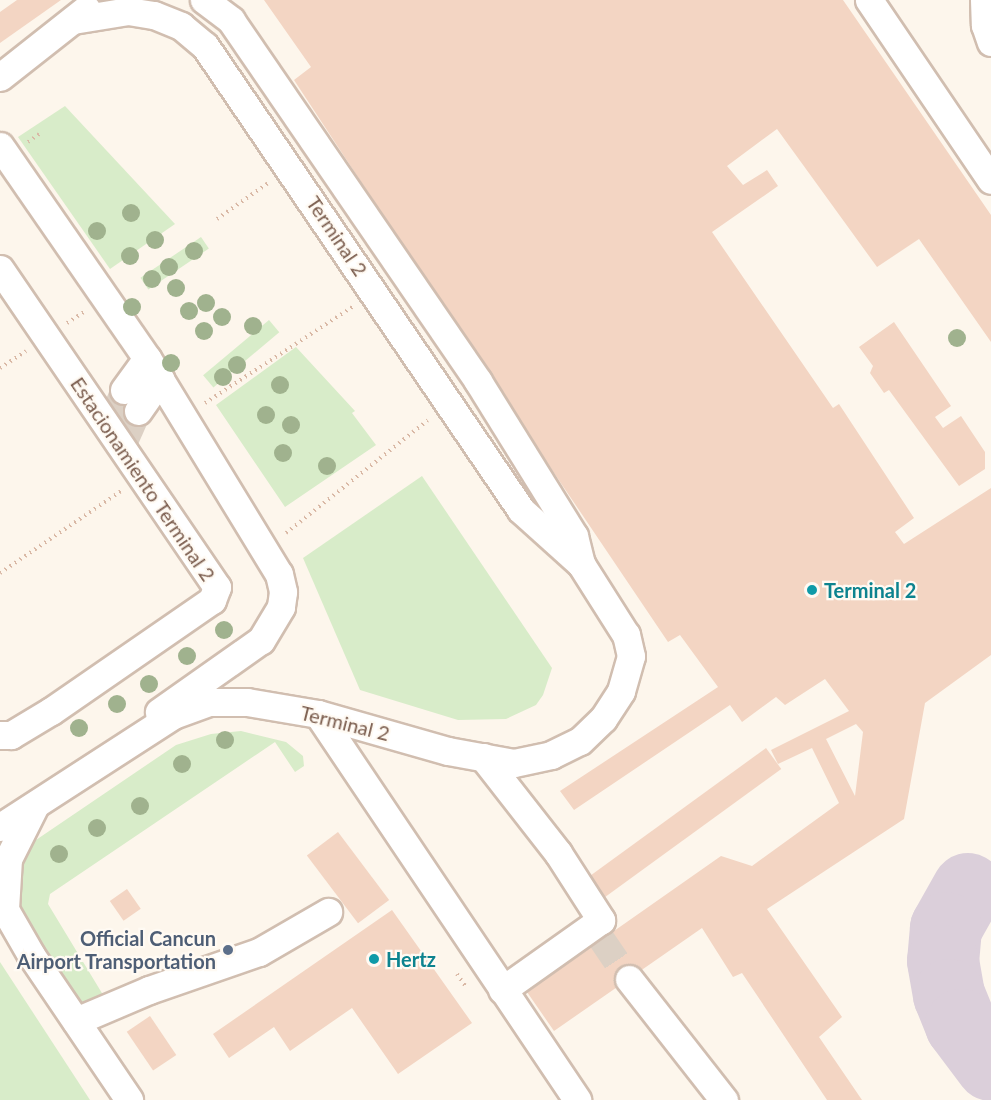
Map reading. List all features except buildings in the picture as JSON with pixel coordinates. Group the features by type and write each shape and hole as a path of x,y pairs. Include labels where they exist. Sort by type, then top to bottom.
{"street":[{"name":"Terminal 2","path":"0,77 98,0"},
{"name":"Terminal 2","path":"204,0 231,20 463,360 574,536 581,564"},
{"path":"869,0 991,180"},
{"path":"984,0 985,25 991,42"},
{"name":"Terminal 2","path":"0,827 173,716 209,702 247,702 318,714 514,763 551,755 580,741 603,719 621,691 631,656 626,635 581,564 521,510 316,205 205,46 181,26 154,15 128,11 73,20"},
{"path":"0,146 154,368 267,549 284,592 272,626 261,640 175,699 108,756"},
{"path":"345,187 350,256"},
{"path":"316,205 380,238"},
{"name":"Estacionamiento Terminal 2","path":"0,269 117,434 142,477 215,580 216,594 51,711 11,735 0,735"},
{"path":"427,307 432,377"},
{"path":"398,326 463,360"},
{"path":"131,400 154,368"},
{"path":"318,714 578,1100"},
{"path":"483,757 558,853 601,929 502,990"},
{"path":"34,806 8,859 2,905 129,1100"},
{"path":"76,1021 149,990 258,952 328,912"},
{"path":"629,979 724,1100"}],"path":[{"path":"198,393 204,403 375,292"},
{"path":"267,549 450,404"},
{"path":"0,573 142,477"}],"green space":[{"path":"65,106 175,224 110,269 18,137"},
{"path":"201,237 209,249 148,289 140,278"},
{"path":"269,320 279,332 213,388 203,375"},
{"path":"296,347 355,411 352,413 376,445 285,507 216,405"},
{"path":"422,476 552,668 543,695 536,705 506,719 458,720 360,690 303,558"},
{"path":"241,731 286,742 303,756 304,766 295,772 275,742 50,894 48,904 114,1013 93,1028 53,969 57,966 20,908 24,860 33,842 176,745 211,734"},
{"path":"0,962 90,1100 0,1100"}],"taxiway":[{"path":"968,889 946,928 943,961 949,995 961,1025 991,1065"}],"tunnel":[{"path":"112,420 124,390"},
{"path":"125,440 138,411"},
{"path":"601,938 629,979"}],"place":[{"name":"Terminal 2","path":"812,590"},
{"name":"Official Cancun Airport Transportation","path":"228,950"},
{"name":"Hertz","path":"374,959"}]}
